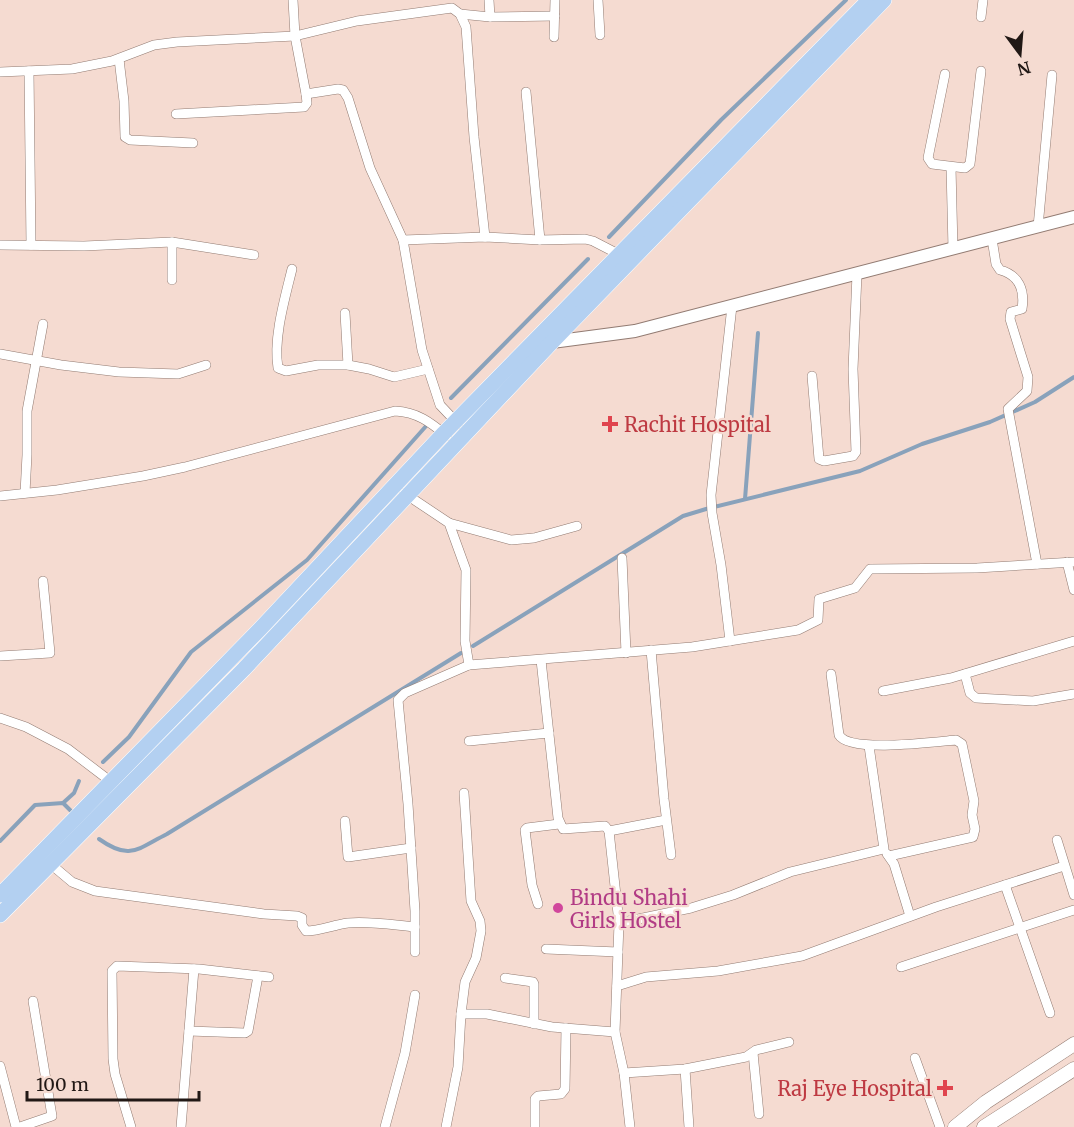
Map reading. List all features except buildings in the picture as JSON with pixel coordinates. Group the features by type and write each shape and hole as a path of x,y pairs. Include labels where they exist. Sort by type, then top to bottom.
{"main road":[{"path":"0,915 46,859 116,787 244,669 450,438 625,258 869,0"},
{"path":"625,258 884,0"},
{"path":"0,896 46,859"},
{"path":"955,1127 986,1102 1074,1044"},
{"path":"984,1127 1074,1069"}],"street":[{"path":"176,114 304,107 307,103 306,94 295,36 292,0"},
{"path":"489,0 490,17"},
{"path":"554,37 555,0"},
{"path":"598,0 600,35"},
{"path":"981,16 983,0"},
{"path":"0,72 72,69 119,59 154,45 295,36 357,21 452,8 460,14 466,27 474,137 485,237"},
{"path":"460,14 490,17 555,16"},
{"path":"119,59 126,137 130,140 193,143"},
{"path":"29,71 31,245"},
{"path":"945,74 928,158 932,164 965,168 970,164 981,71"},
{"path":"1038,227 1052,75"},
{"path":"306,94 338,89 343,90 348,98 370,168 403,240 422,350 440,405 461,427"},
{"path":"526,92 540,240"},
{"path":"951,167 952,249"},
{"path":"548,338 635,331 1074,217"},
{"path":"403,240 485,237 540,240 585,239 594,241 625,258"},
{"path":"992,239 996,264 1000,270 1011,273 1017,280 1023,300 1022,309 1011,312 1010,319 1028,377 1027,391 1008,409 1037,564"},
{"path":"172,242 172,280"},
{"path":"0,245 84,246 172,242 254,255"},
{"path":"292,269 279,334 278,368 286,371 318,365 348,365 394,377 428,369"},
{"path":"812,376 819,459 824,462 853,456 856,452 853,369 857,274"},
{"path":"730,641 711,495 732,306"},
{"path":"345,313 348,365"},
{"path":"25,493 27,411 44,324"},
{"path":"0,354 119,372 178,374 206,365"},
{"path":"0,496 57,490 174,470 395,411 409,412 424,418 450,438"},
{"path":"402,491 449,523 511,540 534,537 577,526"},
{"path":"449,523 466,570 465,641 469,665"},
{"path":"622,558 626,653"},
{"path":"415,952 411,848 398,700 405,693 469,665 626,653 730,641 798,630 818,620 819,598 855,588 870,569 977,568 1070,562 1074,590"},
{"path":"0,656 50,653 43,581"},
{"path":"883,691 965,674 1074,641"},
{"path":"651,650 671,855"},
{"path":"541,660 560,824 563,829 605,826 609,831 619,923 615,1032 624,1073 630,1127"},
{"path":"619,923 691,908 733,895 790,872 971,838 975,833 972,815 974,801 960,741 869,746 840,738 831,674"},
{"path":"965,674 970,693 976,698 1033,701 1074,694"},
{"path":"0,718 26,727 68,749 116,787"},
{"path":"469,741 549,733"},
{"path":"869,746 887,853 894,864 910,916"},
{"path":"446,1127 458,1067 465,982 476,958 481,931 480,921 471,901 464,793"},
{"path":"609,831 666,820"},
{"path":"345,821 348,857 411,848"},
{"path":"538,904 532,885 525,830 526,828 560,824"},
{"path":"1057,840 1074,895"},
{"path":"46,859 72,882 95,891 264,914 297,916 302,918 302,925 306,931 345,923 365,922 415,927"},
{"path":"617,986 646,977 718,971 802,956 910,916 1064,866"},
{"path":"1005,885 1050,1013"},
{"path":"901,967 1074,910"},
{"path":"546,949 618,952"},
{"path":"131,1127 115,1074 113,1059 112,971 117,966 194,969 269,977"},
{"path":"181,1127 194,969"},
{"path":"189,1031 245,1033 249,1031 258,976"},
{"path":"505,978 533,982 534,1023"},
{"path":"385,1127 405,1053 415,995"},
{"path":"0,1066 18,1127 51,1116 33,1001"},
{"path":"461,1014 487,1014 566,1028 615,1032"},
{"path":"535,1127 538,1096 561,1094 565,1089 566,1028"},
{"path":"624,1073 685,1069 746,1057 789,1042"},
{"path":"753,1053 759,1114"},
{"path":"915,1058 940,1127"},
{"path":"685,1069 689,1127"}],"waterway":[{"path":"609,237 721,120 846,0"},
{"path":"451,398 588,259"},
{"path":"745,499 758,333"},
{"path":"473,646 683,516 860,471 922,444 990,422 1035,402 1074,377"},
{"path":"103,762 129,737 191,652 307,560 427,425"},
{"path":"99,839 118,850 126,851 148,844 461,653"},
{"path":"63,803 74,793 79,781"},
{"path":"0,841 35,805 63,803 71,811"}],"place":[{"name":"Rachit Hospital","path":"610,424"},
{"name":"Bindu Shahi Girls Hostel","path":"558,908"},
{"name":"Raj Eye Hospital","path":"945,1088"}]}
